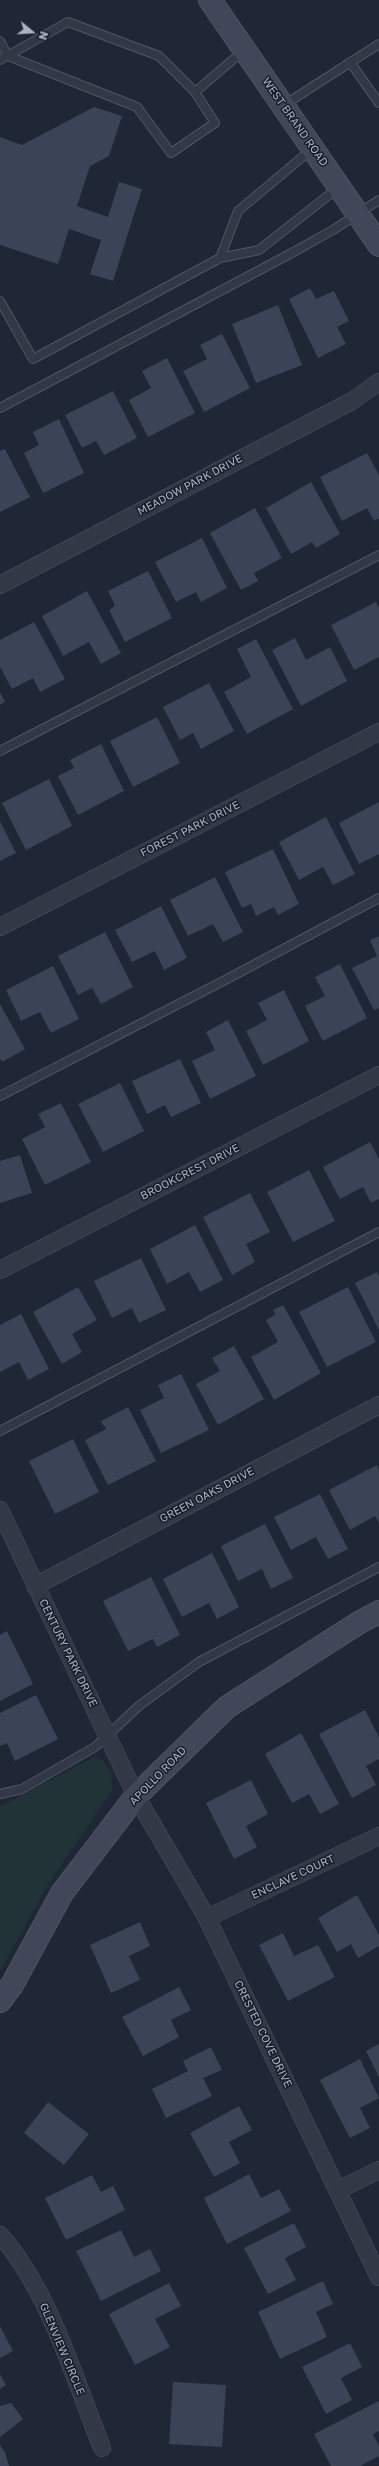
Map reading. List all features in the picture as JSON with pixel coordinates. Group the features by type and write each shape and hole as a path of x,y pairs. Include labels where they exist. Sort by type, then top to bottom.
{"street":[{"name":"WEST BRAND ROAD","path":"210,0 379,245"},
{"name":"MEADOW PARK DRIVE","path":"0,584 352,401 379,382"},
{"name":"FOREST PARK DRIVE","path":"0,927 379,732"},
{"name":"BROOKCREST DRIVE","path":"0,1270 379,1075"},
{"name":"GREEN OAKS DRIVE","path":"35,1586 379,1405"},
{"name":"CENTURY PARK DRIVE","path":"0,1510 136,1796"},
{"name":"APOLLO ROAD","path":"0,2001 12,1985 62,1893 136,1796 226,1707 379,1612"},
{"name":"CRESTED COVE DRIVE","path":"136,1796 207,1918 379,2277"},
{"name":"ENCLAVE COURT","path":"207,1918 379,1836"},
{"path":"338,2190 379,2170"},
{"name":"GLENVIEW CIRCLE","path":"0,2235 16,2253 54,2326 102,2448"}],"lane":[{"path":"68,22 159,56 195,92 215,123 171,153 137,107 4,58 68,22"},
{"path":"0,41 4,58"},
{"path":"283,106 379,44"},
{"path":"195,92 245,50"},
{"path":"350,62 379,103"},
{"path":"220,258 238,211 312,149"},
{"path":"0,301 33,359 220,258 259,250 340,187"},
{"path":"0,408 234,285 358,214 379,200"},
{"path":"0,751 379,555"},
{"path":"0,1096 229,978 379,898"},
{"path":"0,1431 379,1232"},
{"path":"0,1794 22,1789 95,1747 140,1705 199,1662 379,1567"}],"shaded area":[{"path":"94,1757 103,1760 111,1774 112,1790 49,1883 0,1971 0,1807"}],"building":[{"path":"94,107 122,116 109,156 90,166 77,206 108,217 119,182 142,189 113,281 90,274 101,240 69,229 58,264 0,245 0,137 22,145"},
{"path":"310,288 316,299 334,291 349,321 337,327 346,344 318,358 289,299"},
{"path":"278,305 302,365 256,383 232,324"},
{"path":"222,334 250,388 204,412 183,371 207,359 200,345"},
{"path":"167,358 195,413 148,437 129,400 151,388 142,371"},
{"path":"113,391 137,438 104,455 96,441 82,448 65,415"},
{"path":"59,419 84,473 43,493 24,453 39,445 33,432"},
{"path":"5,449 30,497 0,512 0,451"},
{"path":"367,453 379,475 379,518 374,521 367,508 342,521 320,477"},
{"path":"311,482 340,534 316,548 312,542 291,554 266,508"},
{"path":"255,508 282,558 254,573 258,581 241,590 210,533"},
{"path":"202,538 227,588 201,602 196,592 176,602 155,562"},
{"path":"148,571 172,618 125,642 109,610 115,606 108,591"},
{"path":"87,591 121,653 101,664 89,642 63,656 42,616"},
{"path":"376,602 379,608 379,657 354,670 331,625"},
{"path":"34,622 65,679 40,692 33,678 12,689 0,667 0,640"},
{"path":"295,638 306,660 330,647 347,681 301,706 272,650"},
{"path":"256,639 293,709 247,734 224,692 251,677 237,649"},
{"path":"209,683 234,731 201,749 193,733 180,740 163,707"},
{"path":"0,692 5,702 0,705"},
{"path":"157,717 180,763 133,787 110,741"},
{"path":"101,744 124,791 78,815 58,776 74,768 70,760"},
{"path":"49,779 72,826 26,850 2,803"},
{"path":"379,802 379,854 359,864 339,823"},
{"path":"326,817 355,874 333,885 323,867 299,880 279,842"},
{"path":"0,821 16,853 0,861"},
{"path":"273,849 299,904 278,915 274,907 256,916 251,904 242,908 225,872"},
{"path":"215,877 243,932 223,942 213,924 188,936 170,900"},
{"path":"161,906 187,958 164,970 155,951 132,962 115,930"},
{"path":"105,932 133,987 101,1004 92,988 78,995 58,956"},
{"path":"379,936 379,1008 374,1010 352,968 377,956 370,940"},
{"path":"340,964 367,1018 323,1041 305,1006 325,996 315,977"},
{"path":"53,966 79,1019 51,1033 40,1012 21,1021 6,990"},
{"path":"284,990 309,1041 263,1065 246,1031 267,1020 258,1003"},
{"path":"0,1004 25,1049 2,1062 0,1059"},
{"path":"228,1020 256,1076 210,1099 192,1061 215,1050 206,1032"},
{"path":"180,1059 201,1103 171,1117 165,1105 147,1114 132,1081"},
{"path":"120,1083 144,1131 103,1152 78,1104"},
{"path":"61,1103 91,1162 45,1185 22,1139 45,1127 38,1114"},
{"path":"370,1142 379,1159 379,1199 371,1203 363,1187 340,1199 323,1167"},
{"path":"20,1155 32,1193 0,1203 0,1161"},
{"path":"309,1170 335,1221 293,1242 267,1192"},
{"path":"250,1193 270,1232 246,1244 255,1262 232,1275 203,1217"},
{"path":"195,1225 223,1280 200,1292 189,1272 167,1284 150,1249"},
{"path":"141,1258 166,1310 139,1323 132,1308 112,1318 94,1281"},
{"path":"377,1272 379,1276 379,1330 355,1283"},
{"path":"78,1287 97,1320 72,1334 82,1352 62,1364 33,1312"},
{"path":"348,1287 376,1342 327,1367 299,1312"},
{"path":"283,1305 321,1373 274,1400 251,1357 278,1342 266,1320 275,1315 273,1310"},
{"path":"21,1314 49,1369 28,1380 19,1362 0,1372 0,1325"},
{"path":"234,1346 264,1399 218,1425 196,1384 220,1371 212,1358"},
{"path":"181,1374 209,1430 161,1453 140,1410 164,1398 158,1385"},
{"path":"128,1407 156,1461 108,1485 85,1440 106,1429 101,1421"},
{"path":"73,1439 99,1492 55,1514 29,1461"},
{"path":"377,1465 379,1470 379,1523 375,1516 350,1530 329,1490"},
{"path":"320,1494 348,1549 328,1559 316,1537 291,1550 274,1517"},
{"path":"265,1524 293,1578 271,1589 262,1569 238,1581 221,1546"},
{"path":"212,1553 239,1607 217,1619 209,1603 182,1617 163,1579"},
{"path":"151,1577 180,1635 157,1647 153,1639 128,1651 103,1601"},
{"path":"7,1631 33,1684 0,1701 0,1635"},
{"path":"36,1695 58,1739 15,1761 7,1743 0,1746 0,1713"},
{"path":"365,1710 379,1737 379,1759 366,1766 376,1785 352,1798 319,1734"},
{"path":"301,1733 339,1804 320,1814 309,1794 292,1803 265,1754"},
{"path":"251,1780 268,1814 246,1826 257,1847 234,1859 206,1803"},
{"path":"357,1895 379,1935 379,1946 358,1958 351,1944 337,1952 318,1918"},
{"path":"140,1922 150,1946 129,1956 140,1980 111,1993 90,1945"},
{"path":"283,1933 294,1956 318,1945 335,1977 288,2001 259,1945"},
{"path":"179,1987 191,2010 171,2020 179,2037 143,2056 122,2017"},
{"path":"379,2044 379,2077 366,2051"},
{"path":"211,2047 222,2070 203,2078 212,2096 166,2118 152,2089 188,2071 183,2061"},
{"path":"360,2059 379,2098 360,2108 370,2128 350,2138 320,2080"},
{"path":"48,2102 89,2134 64,2165 24,2133"},
{"path":"239,2106 252,2130 229,2142 240,2163 214,2177 190,2133"},
{"path":"249,2174 261,2198 279,2189 291,2211 227,2244 204,2198"},
{"path":"92,2175 101,2192 113,2186 125,2210 66,2240 45,2198"},
{"path":"294,2223 306,2247 285,2258 296,2280 268,2294 244,2248"},
{"path":"121,2230 134,2257 150,2249 161,2271 101,2301 76,2251"},
{"path":"323,2281 333,2304 316,2312 327,2337 280,2359 258,2312"},
{"path":"169,2283 181,2306 155,2319 170,2347 135,2365 109,2314"},
{"path":"0,2326 13,2351 0,2358"},
{"path":"350,2343 362,2367 341,2378 352,2400 326,2414 302,2367"},
{"path":"0,2374 6,2385 0,2389"},
{"path":"173,2382 226,2385 222,2447 169,2444"},
{"path":"379,2401 379,2431 373,2434 379,2446 379,2456 360,2466 331,2466 314,2434"},
{"path":"11,2403 23,2419 0,2437 0,2406"},
{"path":"0,2445 5,2452 9,2466 0,2466"}]}
